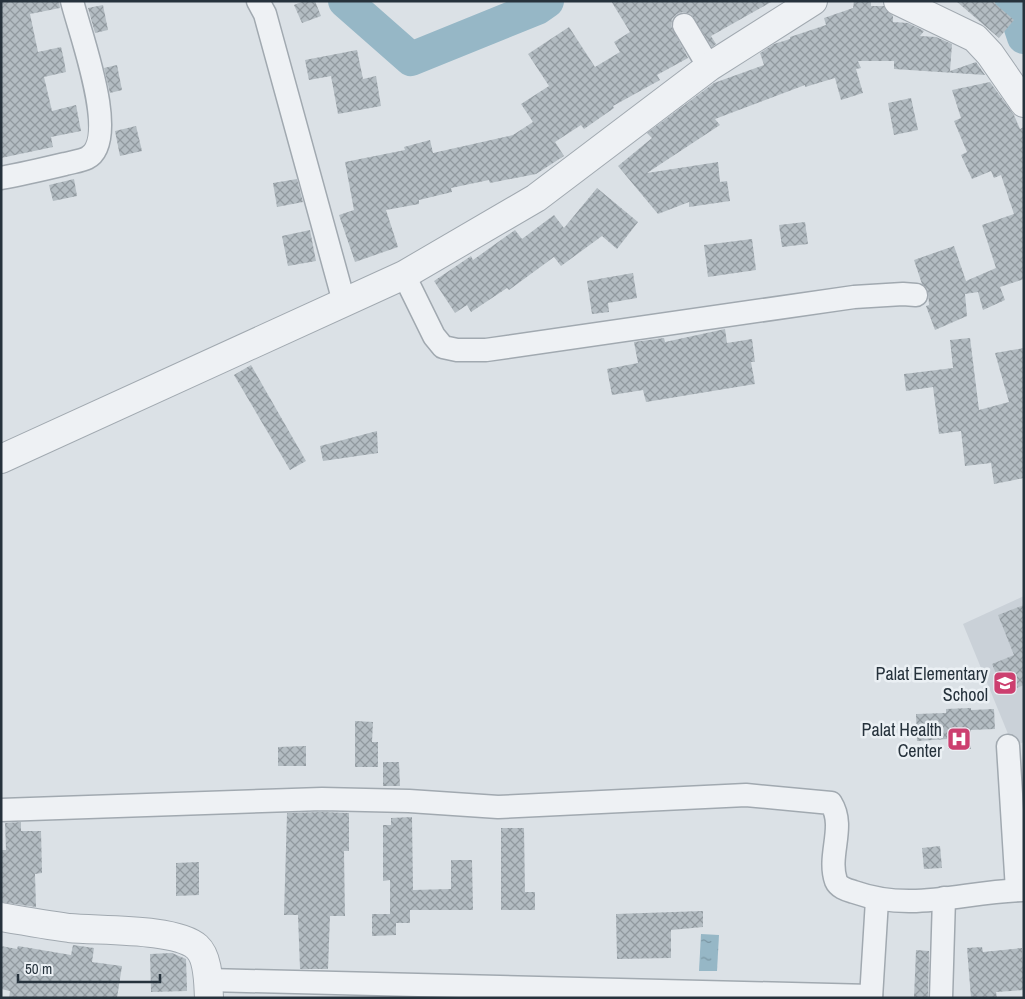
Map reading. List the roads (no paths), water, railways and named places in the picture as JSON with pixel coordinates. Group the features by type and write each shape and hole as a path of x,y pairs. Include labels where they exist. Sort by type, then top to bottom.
{"street":[{"path":"1,178 30,173 89,158 100,143 102,126 96,88 72,1"},
{"path":"258,1 265,14 344,302"},
{"path":"1,459 404,275 536,198 709,67 813,1"},
{"path":"898,1 975,38 990,54 1024,103"},
{"path":"684,25 709,67"},
{"path":"404,275 434,336 443,347 457,350 486,350 854,297 916,295"},
{"path":"1,810 322,799 409,801 498,807 746,795 813,801 831,803 838,814 834,870 837,883 843,888 877,900 905,902 1020,890 1008,746"},
{"path":"940,998 944,898"},
{"path":"1,917 70,928 148,933 186,940 198,948 206,968 208,989 871,997 877,900"}],"water":[{"path":"701,934 719,935 717,971 699,971"}],"waterway":[{"path":"345,1 411,59 537,8 547,1"},
{"path":"1012,1 1024,37"}],"place":[{"name":"Palat Elementary School","path":"1005,683"},
{"name":"Palat Health Center","path":"959,739"}]}
